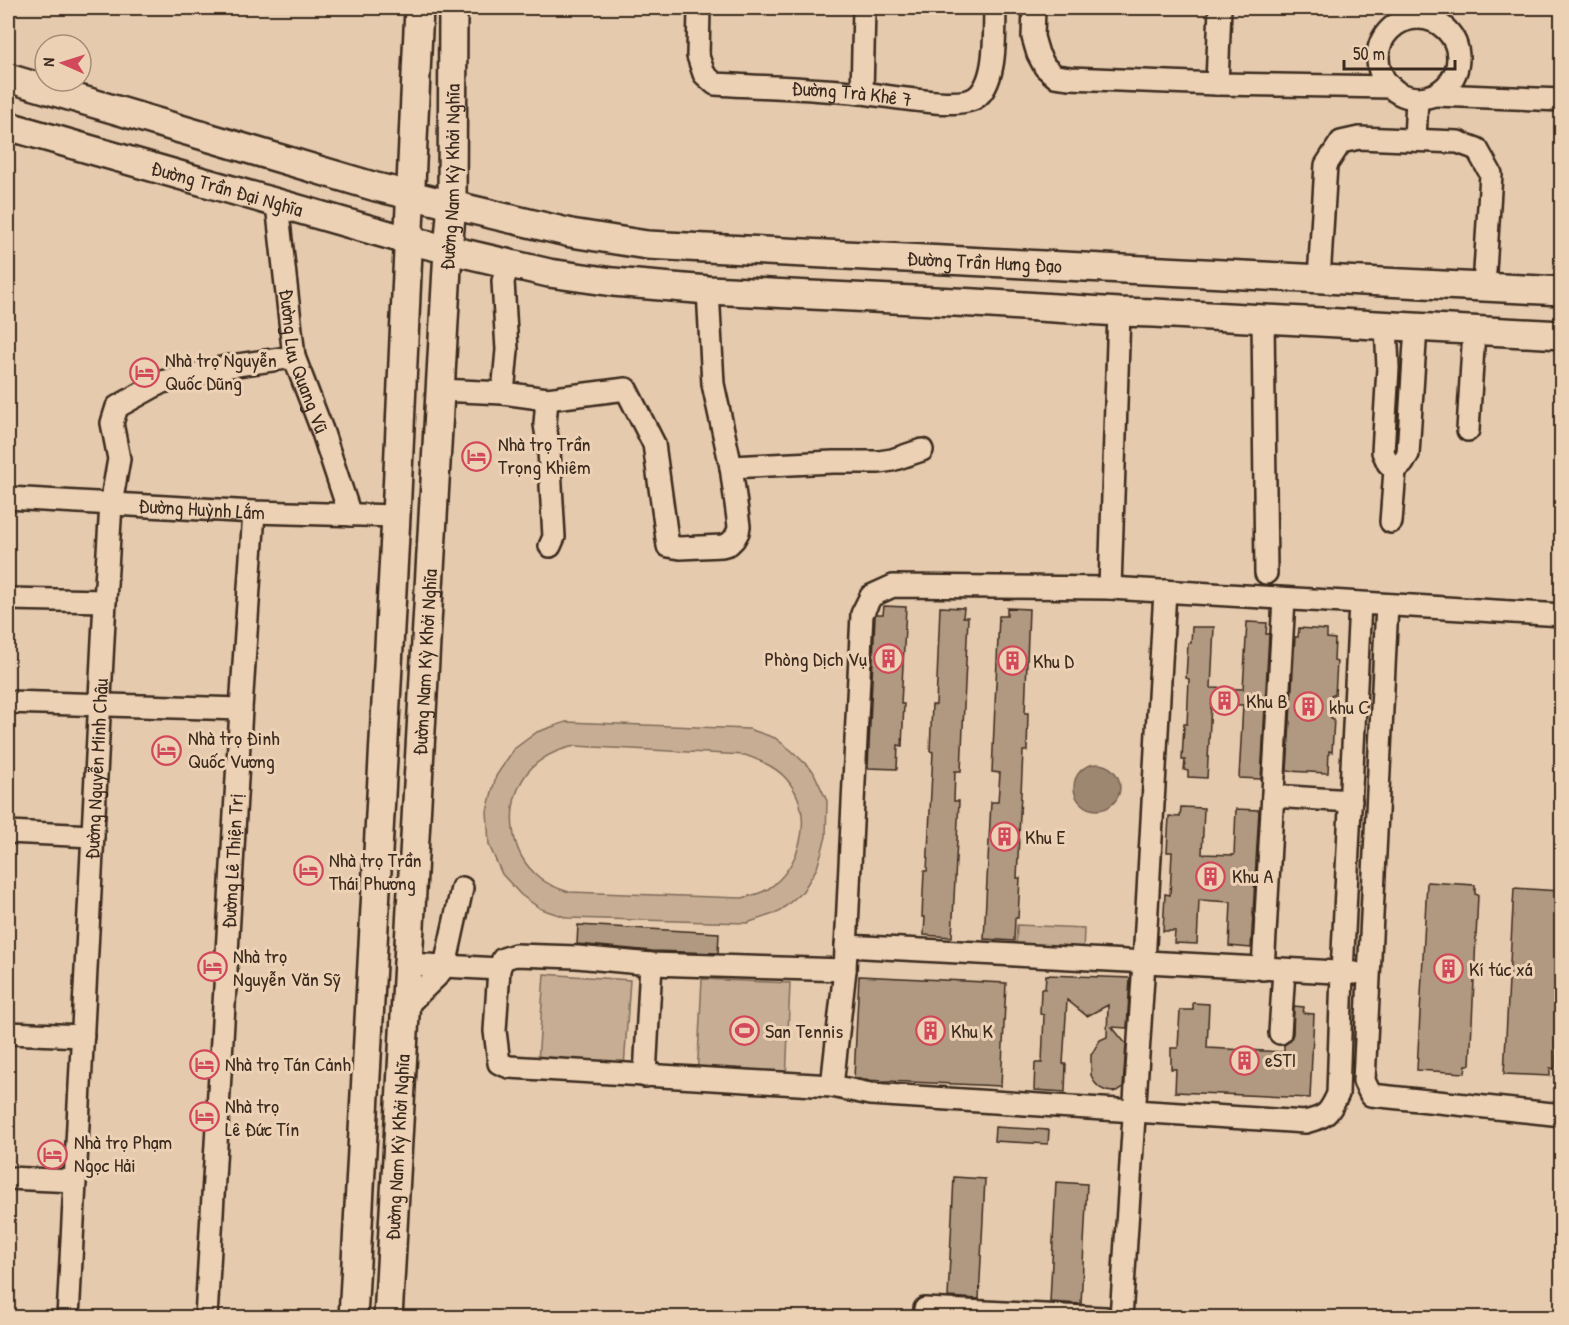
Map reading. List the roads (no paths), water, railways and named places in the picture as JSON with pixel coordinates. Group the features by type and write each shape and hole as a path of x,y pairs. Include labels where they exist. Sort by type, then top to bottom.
{"main road":[{"name":"Đường Nam Kỳ Khởi Nghĩa","path":"353,1317 396,516 419,8"},
{"name":"Đường Nam Kỳ Khởi Nghĩa","path":"388,1317 452,204 453,8"},
{"path":"16,81 376,187 411,194"},
{"name":"Đường Trần Đại Nghĩa","path":"8,126 277,204 448,250"},
{"name":"Đường Trần Hưng Đạo","path":"411,194 570,233 647,245 1562,291"},
{"name":"Đường Trần Hưng Đạo","path":"448,250 549,273 614,282 708,290 1562,335"},
{"path":"975,303 977,262"},
{"path":"1386,325 1390,283"},
{"path":"1416,327 1420,284"}],"street":[{"name":"Đường Trà Khê 7","path":"699,8 698,56 704,74 715,84 862,93 953,102 965,102 975,98 988,79 992,66 995,8"},
{"path":"862,93 864,8"},
{"path":"1034,8 1033,37 1038,54 1045,67 1055,75 1070,78 1217,84 1391,87"},
{"path":"1217,84 1220,8"},
{"path":"1426,96 1444,89 1455,74 1458,55 1456,45 1439,15 1410,19 1393,17 1382,42 1378,61 1380,71 1398,93 1407,97 1562,100"},
{"path":"1416,140 1426,96"},
{"path":"1319,279 1326,165 1341,142 1359,138 1458,142 1477,149 1491,174 1484,287"},
{"name":"Đường Lưu Quang Vũ","path":"277,204 294,357 322,430 350,515"},
{"path":"503,393 507,350 503,281 508,264"},
{"path":"440,390 503,393 547,399 626,390 654,444 668,546 680,548 729,544 738,532 738,526 731,467 713,384 708,290"},
{"path":"1110,588 1119,312"},
{"path":"1263,319 1266,573"},
{"path":"1386,325 1388,368 1383,452 1388,463 1395,470"},
{"path":"1392,522 1395,470 1408,454 1416,327"},
{"path":"1468,430 1474,330"},
{"name":"Đường Nguyễn Minh Châu","path":"68,1317 105,601 111,504 119,459 112,423 117,407 162,382 230,366 294,357"},
{"path":"547,399 544,424 549,451 554,537 550,546"},
{"path":"731,467 879,462 922,450"},
{"name":"Đường Huỳnh Lắm","path":"8,498 254,512 396,516"},
{"name":"Đường Lê Thiện Trị","path":"206,1317 254,512"},
{"path":"831,1086 845,970 862,614 871,596 893,586 1110,588 1562,615"},
{"path":"1121,1317 1165,591"},
{"path":"8,599 105,601"},
{"path":"1280,1033 1273,969 1273,796 1284,600"},
{"path":"845,970 651,964 577,957 515,955 503,959 499,969 495,1031 499,1063 509,1067 541,1070 831,1086 870,1094 1305,1122 1322,1118 1332,1107 1338,1095 1360,603"},
{"path":"1387,605 1364,1081 1371,1095 1562,1115"},
{"path":"8,702 241,709"},
{"path":"1273,796 1351,801"},
{"path":"8,832 93,836"},
{"path":"405,1007 445,966 462,888"},
{"path":"846,946 1370,974"},
{"path":"408,964 499,969"},
{"path":"645,1076 651,964"},
{"path":"8,1033 83,1036"},
{"path":"8,1178 75,1181"},
{"path":"925,1309 1105,1317"}],"place":[{"name":"Nhà trọ Nguyễn Quốc Dũng","path":"144,372"},
{"name":"Nhà trọ Trần Trọng Khiêm","path":"477,456"},
{"name":"Phòng Dịch Vụ","path":"888,659"},
{"name":"Khu D","path":"1012,661"},
{"name":"Khu B","path":"1225,701"},
{"name":"khu C","path":"1308,707"},
{"name":"Nhà trọ Đinh Quốc Vương","path":"167,750"},
{"name":"Khu E","path":"1004,837"},
{"name":"Nhà trọ Trần Thái Phương","path":"308,871"},
{"name":"Khu A","path":"1211,876"},
{"name":"Nhà trọ Nguyễn Văn Sỹ","path":"212,967"},
{"name":"Kí túc xá","path":"1448,969"},
{"name":"San Tennis","path":"744,1031"},
{"name":"Khu K","path":"930,1031"},
{"name":"eSTI","path":"1244,1060"},
{"name":"Nhà trọ Tán Cảnh","path":"204,1064"},
{"name":"Nhà trọ Lê Đức Tín","path":"204,1117"},
{"name":"Nhà trọ Phạm Ngọc Hải","path":"53,1154"}]}
